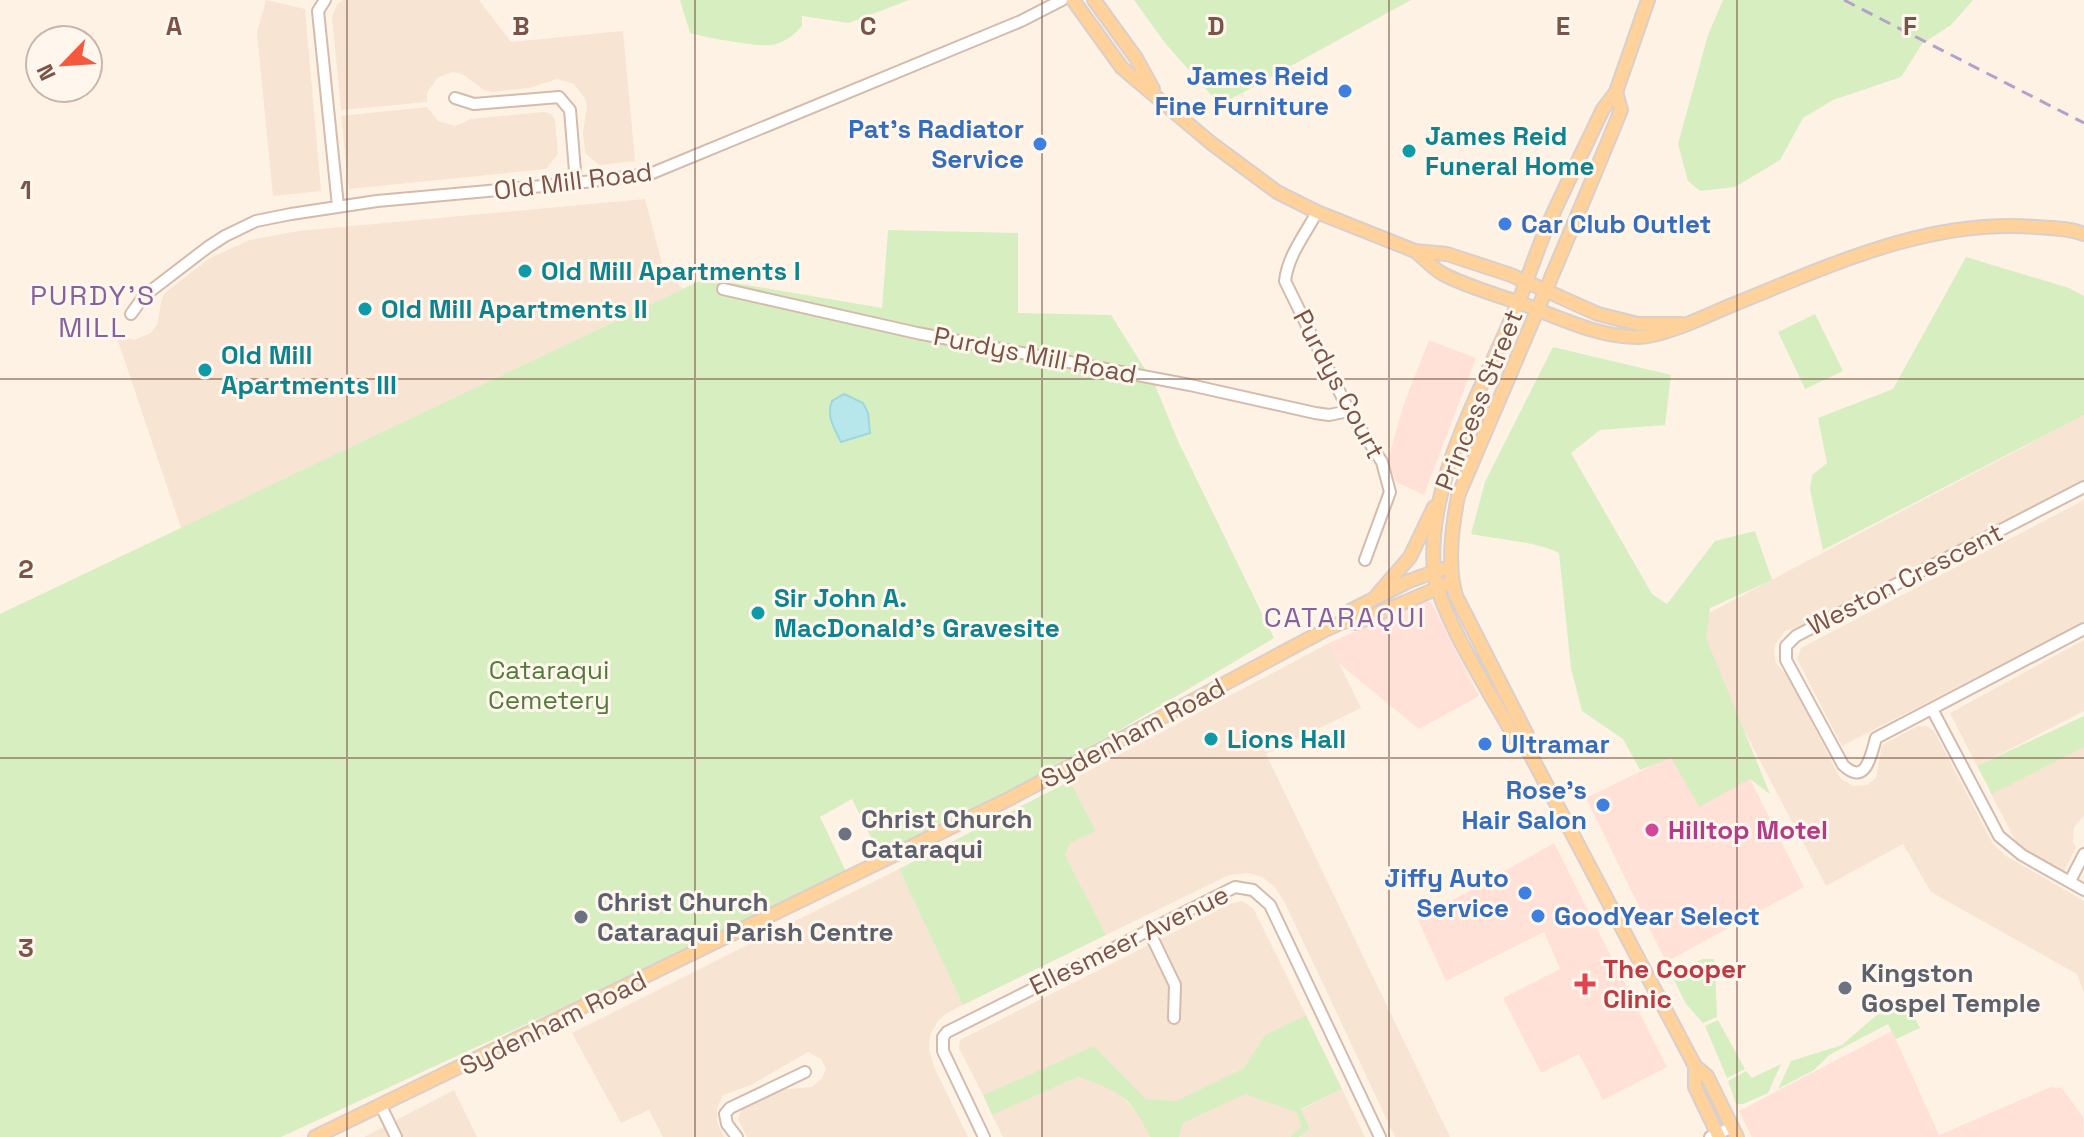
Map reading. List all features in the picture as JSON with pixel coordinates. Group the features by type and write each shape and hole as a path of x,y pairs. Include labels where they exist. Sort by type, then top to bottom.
{"main road":[{"path":"1073,0 1122,68 1187,124 1277,192 1317,212 1415,251 1447,254 1526,282 1616,320 1648,325 1682,324"},
{"path":"1094,0 1136,58 1156,95"},
{"name":"Princess Street","path":"1648,0 1616,92 1603,109 1546,231 1468,417 1437,501 1434,571 1437,587 1460,636 1516,740 1529,752 1695,1066 1707,1076 1735,1132"},
{"name":"Princess Street","path":"1529,752 1527,735 1456,596 1452,582 1453,521 1458,496 1621,110 1616,92"},
{"path":"1415,251 1441,274 1518,303 1593,330 1627,336 1650,336 1879,247 1928,235 1966,228 2015,225 2073,230 2084,234"},
{"path":"1373,599 1410,557 1437,501"},
{"name":"Sydenham Road","path":"315,1137 1007,800 1345,621 1350,611 1434,571 1452,567"},
{"name":"Sydenham Road","path":"1345,621 1356,623 1452,582"},
{"name":"Princess Street","path":"1695,1066 1695,1087 1716,1136"}],"street":[{"path":"325,0 318,11 338,206"},
{"name":"Old Mill Road","path":"131,314 144,296 225,236 256,221 338,206 637,177 659,171 1007,27 1062,0"},
{"path":"455,98 474,104 559,97 570,110 576,183"},
{"name":"Purdys Court","path":"1317,212 1292,254 1285,281 1349,411 1382,462 1390,492 1365,560"},
{"name":"Purdys Mill Road","path":"723,289 917,333 1190,385 1315,413 1329,415 1349,411"},
{"name":"Weston Crescent","path":"1932,709 1876,738 1867,767 1859,772 1850,771 1843,765 1786,660 1786,646 1796,636 2084,487"},
{"path":"2084,629 1932,709 1999,836 2022,855 2084,890"},
{"path":"2070,881 2084,854"},
{"name":"Ellesmeer Avenue","path":"984,1137 943,1051 943,1037 947,1032 1229,888 1247,888 1265,898 1380,1137"},
{"path":"1148,929 1175,985 1174,1018"},
{"path":"737,1137 727,1124 725,1114 730,1108 805,1072"},
{"path":"381,1106 396,1137"},
{"path":"1716,1136 1735,1132"}],"shaded area":[{"path":"266,0 305,9 321,191 273,196 257,33"},
{"path":"343,0 479,0 511,42 623,31 635,161 599,165 585,153 585,98 574,84 557,79 529,88 492,92 453,72 437,78 427,93 427,102 341,110 332,17 337,4"},
{"path":"427,107 438,121 455,126 471,119 544,112 551,114 555,120 558,154 546,169 349,189 341,116"},
{"path":"645,199 664,271 683,289 181,528 116,335 134,340 151,333 157,325 166,292 210,258 250,240 298,231"},
{"path":"1429,340 1476,358 1424,495 1396,482 1388,460 1403,406"},
{"path":"2084,415 2084,482 1803,626 1785,631 1775,645 1774,654 1776,663 1789,678 1840,778 1853,786 1867,785 1876,778 1882,745 1918,726 1927,726 1934,731 1993,844 2006,856 2084,901 2084,993 2077,974 1931,892 1903,844 1826,886 1688,624"},
{"path":"2084,500 2084,622 1842,746 1797,659 1801,648"},
{"path":"1423,602 1431,602 1479,696 1419,729 1338,663 1329,643"},
{"path":"2084,640 2084,711 1977,766 1950,713"},
{"path":"1329,643 1361,708 1266,754 1450,1137 1395,1137 1284,901 1274,886 1262,877 1247,873 1229,875 1106,935 1065,855 1069,843 1096,831 1070,781"},
{"path":"2084,740 2084,816 2074,827 2076,848 2064,871 2019,847 1989,790"},
{"path":"1670,757 1750,779 1804,887 1666,962 1586,798"},
{"path":"1554,843 1667,1067 1603,1100 1579,1054 1541,1073 1503,998 1560,969 1544,932 1446,981 1418,920"},
{"path":"899,869 963,1005 938,1021 930,1035 929,1050 968,1137 747,1137 738,1119 742,1108 754,1099 777,1090 812,1087 821,1079 826,1069 821,1059 808,1052 751,1085 723,1095 717,1108 717,1122 724,1137 663,1137 649,1110 621,1123 572,1033"},
{"path":"1242,901 1253,908 1306,1015 1265,1035 1244,1068 1176,1101 1146,1099 1094,1046 983,1095 959,1048 960,1040 1230,904"},
{"path":"1892,1031 1939,1135 2051,1087 2062,1088 2083,1117 2084,1137 1752,1137 1739,1111"},
{"path":"1078,1077 1115,1090 1140,1115 1150,1137 1003,1137 992,1115"},
{"path":"1342,1089 1365,1137 1300,1137 1310,1128 1301,1110"},
{"path":"454,1090 477,1137 364,1137"},
{"path":"1245,1093 1296,1112 1303,1126 1290,1137 1179,1137 1183,1123"}],"green space":[{"path":"680,0 909,0 849,23 802,16 802,26 792,35 780,42 764,45 690,33"},
{"path":"1134,0 1411,0 1220,105 1165,43"},
{"path":"1723,0 1973,0 1951,25 1922,44 1901,77 1833,100 1803,118 1780,160 1735,187 1700,191 1688,181 1678,144 1708,35"},
{"name":"Cataraqui Cemetery","path":"888,230 1018,233 1018,313 1111,315 1155,385 1178,441 1274,638 1012,794 882,860 852,799 820,817 848,876 281,1137 0,1137 0,614 706,278 882,308"},
{"path":"1966,257 2069,288 2084,296 2084,415 1823,550 1810,490 1812,475 1827,463 1818,418 1893,389"},
{"path":"1815,314 1843,371 1805,389 1778,332"},
{"path":"1553,347 1671,375 1665,425 1600,430 1571,453 1652,594 1667,604 1715,541 1755,531 1772,580 1710,608 1706,638 1770,794 1750,779 1699,807 1671,758 1640,770 1623,739 1582,711 1571,668 1559,553 1528,543 1471,534 1485,482"},
{"path":"2084,716 2084,747 1992,794 1977,766"},
{"path":"1070,781 1096,831 1070,843 1065,855 1106,935 963,1005 899,869"},
{"path":"1702,959 1714,959 1715,962 1717,1017 1703,1023 1686,1004 1672,976"},
{"path":"1901,1002 1908,1004 1920,1028 1896,1039 1888,1024 1829,1055 1814,1070 1778,1089 1791,1061 1842,1045 1879,1013"},
{"path":"1306,1015 1342,1089 1301,1109 1310,1129 1299,1137 1290,1137 1302,1126 1296,1112 1245,1094 1183,1123 1179,1137 1150,1137 1136,1112 1122,1097 1078,1077 992,1115 983,1095 1094,1046 1146,1099 1176,1101 1244,1068 1265,1035"},
{"path":"1718,1020 1745,1069 1727,1078 1705,1026"},
{"path":"1781,1064 1768,1093 1736,1104 1728,1081 1746,1071 1752,1078"}],"water":[{"path":"844,394 863,403 868,413 870,433 841,442 830,412 832,401"}],"railway":[{"path":"1844,0 2084,123"}],"place":[{"name":"James Reid Fine Furniture","path":"1345,91"},
{"name":"Pat's Radiator Service","path":"1040,144"},
{"name":"James Reid Funeral Home","path":"1409,151"},
{"name":"Car Club Outlet","path":"1505,224"},
{"name":"Old Mill Apartments I","path":"525,271"},
{"name":"Old Mill Apartments II","path":"365,309"},
{"name":"Old Mill Apartments III","path":"205,370"},
{"name":"Sir John A. MacDonald's Gravesite","path":"758,613"},
{"name":"Lions Hall","path":"1211,739"},
{"name":"Ultramar","path":"1485,744"},
{"name":"Rose's Hair Salon","path":"1603,805"},
{"name":"Hilltop Motel","path":"1652,830"},
{"name":"Christ Church Cataraqui","path":"845,834"},
{"name":"Jiffy Auto Service","path":"1525,893"},
{"name":"GoodYear Select","path":"1538,916"},
{"name":"Christ Church Cataraqui Parish Centre","path":"581,917"},
{"name":"The Cooper Clinic","path":"1585,984"},
{"name":"Kingston Gospel Temple","path":"1845,988"}],"district":[{"name":"PURDY'S MILL","path":"93,311"},
{"name":"CATARAQUI","path":"1345,617"}]}
